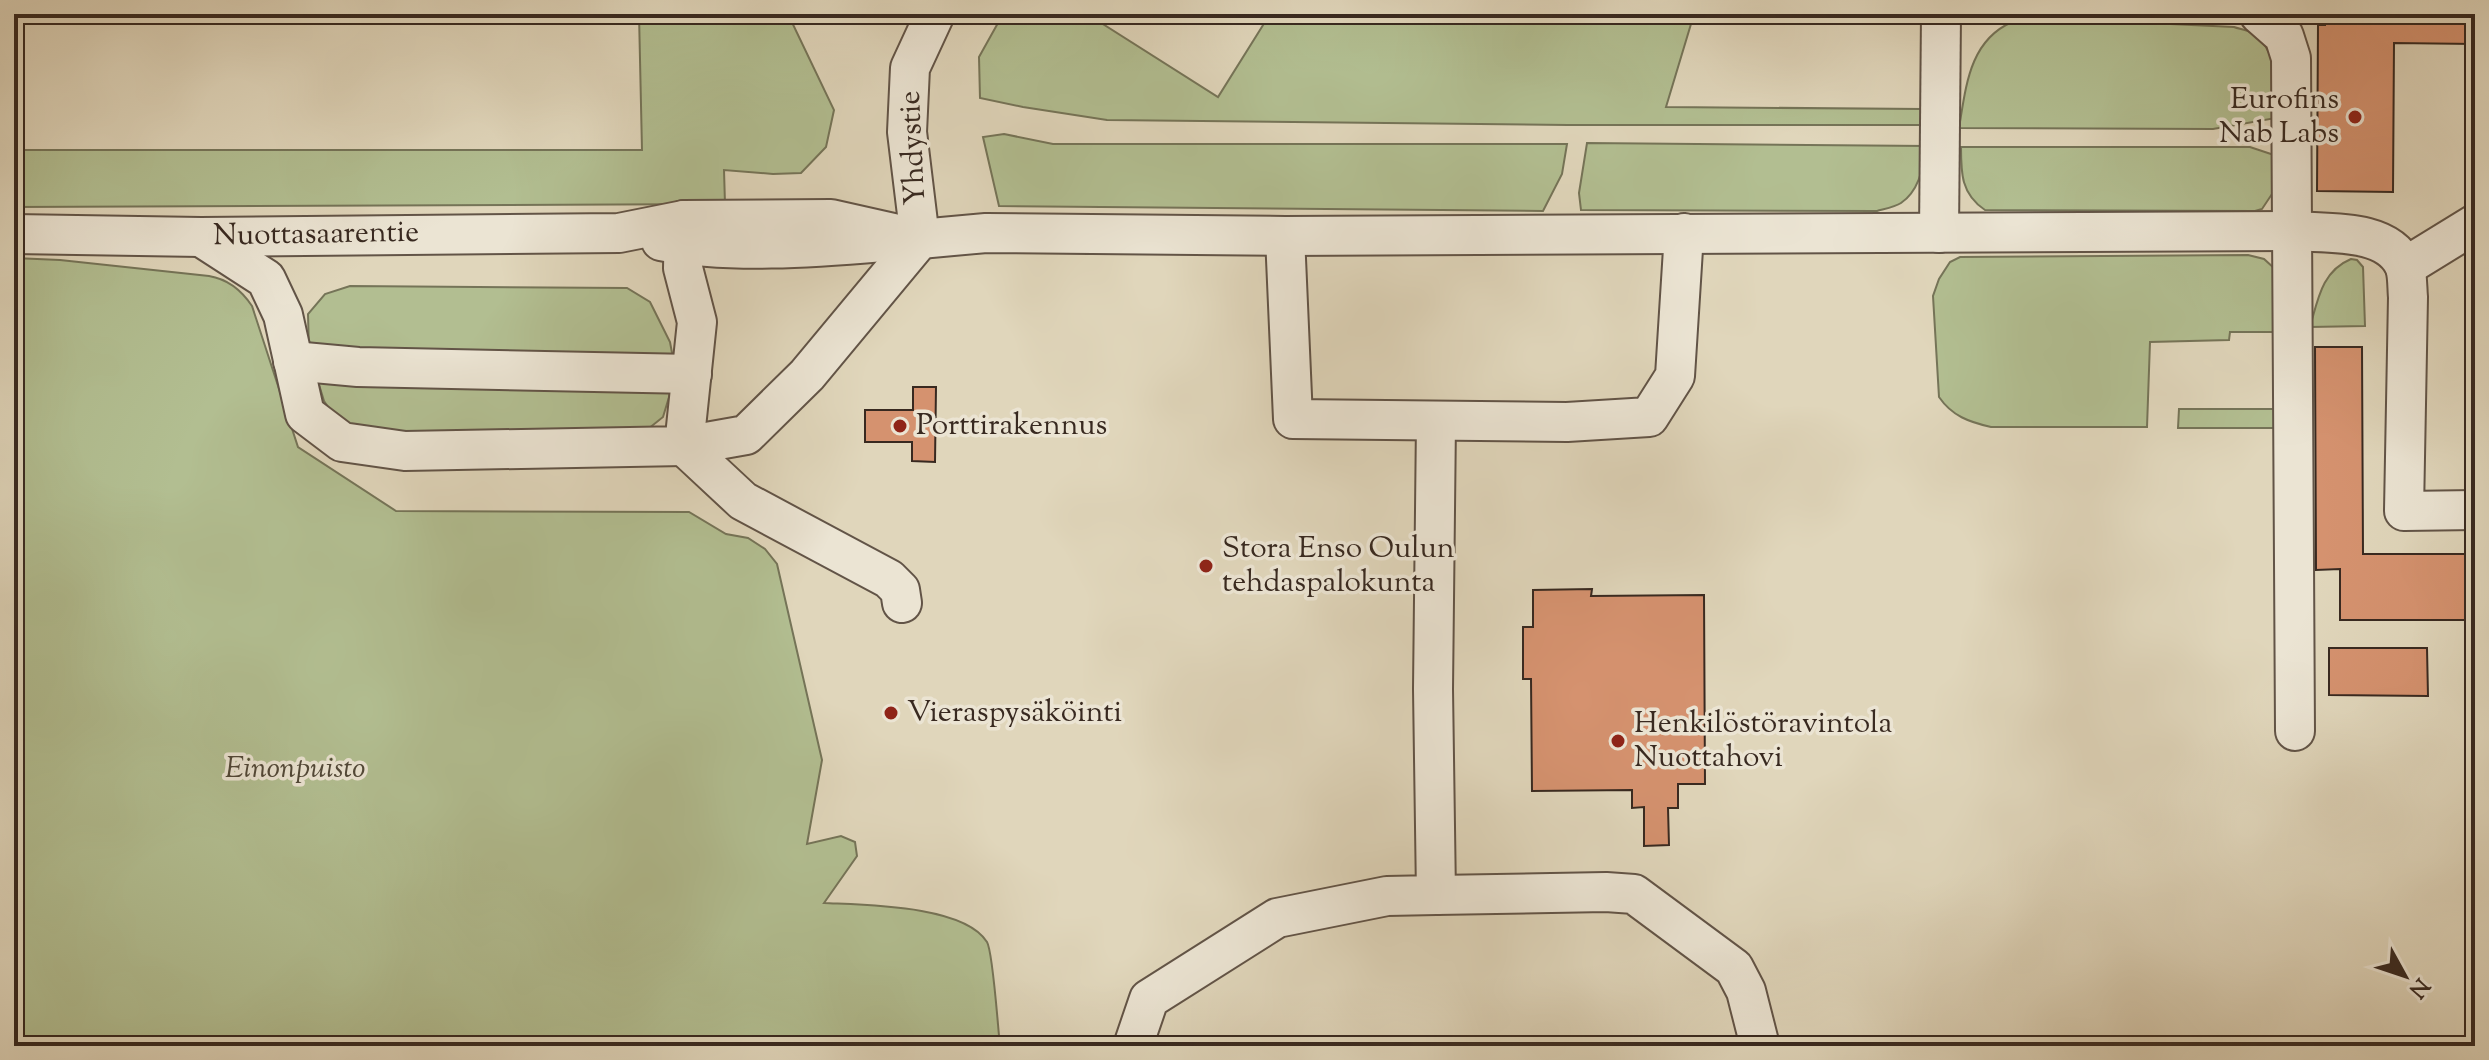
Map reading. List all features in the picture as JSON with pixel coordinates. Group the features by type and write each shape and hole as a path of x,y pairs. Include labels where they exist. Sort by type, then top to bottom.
{"street":[{"name":"Yhdystie","path":"920,239 907,132 910,68 935,14"},
{"path":"1939,233 1941,14"},
{"path":"2259,14 2284,36 2291,58 2295,731"},
{"name":"Nuottasaarentie","path":"14,234 201,237 684,233 725,220 831,219 920,239"},
{"path":"2475,224 2405,267 2408,297 2404,511 2475,510"},
{"name":"Nuottasaarentie","path":"684,233 695,248 816,247 986,233 1285,236 2293,231 2362,237 2389,246 2405,267"},
{"path":"684,233 683,268 697,322 684,446"},
{"path":"1285,236 1293,419 1567,422 1649,417 1675,376 1684,233"},
{"path":"201,237 266,279 283,315 305,414 342,442 405,451 684,446 746,435 807,375 920,239"},
{"path":"293,361 358,367 692,374"},
{"path":"1436,421 1433,698 1436,895"},
{"path":"684,446 743,501 889,579 900,590 902,603"},
{"path":"1133,1046 1149,999 1277,918 1387,896 1606,892 1634,894 1734,968 1746,991 1760,1046"}],"green space":[{"path":"639,14 788,14 834,110 826,147 801,173 724,170 725,204 14,207 14,150 642,150"},
{"path":"1003,14 1087,14 1218,97 1270,14 1694,14 1666,107 1922,109 1924,125 1107,120 980,98 979,57"},
{"path":"2043,18 2234,27 2250,32 2261,41 2272,60 2276,118 2213,129 1959,128 1972,67 1987,41 2012,22"},
{"path":"1004,134 1053,144 1567,144 1562,174 1543,211 999,206 983,137"},
{"path":"1587,143 1927,146 1920,177 1913,191 1899,204 1877,211 1581,210 1579,193"},
{"path":"1961,147 2250,147 2277,156 2274,191 2262,209 2255,211 1985,210 1967,190 1962,174"},
{"path":"2248,255 2264,259 2275,269 2277,332 2230,332 2229,340 2150,342 2147,427 1991,427 1962,417 1939,397 1933,296 1950,262 1960,257"},
{"name":"Einonpuisto","path":"14,258 209,276 234,286 252,306 298,447 396,511 689,512 726,534 748,538 765,549 777,564 822,760 807,844 841,836 855,842 857,856 824,903 912,909 957,921 975,930 987,942 989,949 1000,1046 14,1046"},
{"path":"2351,259 2357,260 2363,267 2365,326 2310,327 2327,278"},
{"path":"350,286 627,288 650,302 670,342 676,374 663,417 638,437 347,435 324,401 309,352 308,314 325,294"},
{"path":"2179,409 2277,409 2277,420 2274,428 2178,428"}],"building":[{"name":"Eurofins Nab Labs","path":"2322,14 2475,14 2475,44 2394,43 2393,192 2317,191 2318,25 2325,25"},
{"path":"2315,347 2362,347 2363,554 2475,554 2475,620 2340,620 2340,569 2316,570"},
{"name":"Porttirakennus","path":"913,387 936,387 935,462 912,461 912,442 865,442 865,410 913,410"},
{"name":"Henkilöstöravintola Nuottahovi","path":"1592,589 1591,596 1704,595 1705,784 1678,784 1678,808 1668,808 1669,845 1644,846 1644,807 1632,808 1632,790 1532,791 1531,679 1523,679 1523,627 1533,627 1533,590"},
{"path":"2329,648 2427,648 2428,696 2329,695"}],"place":[{"name":"Eurofins Nab Labs","path":"2355,117"},
{"name":"Porttirakennus","path":"900,426"},
{"name":"Stora Enso Oulun tehdaspalokunta","path":"1206,566"},
{"name":"Vieraspysäköinti","path":"891,713"},
{"name":"Henkilöstöravintola Nuottahovi","path":"1618,741"}]}
